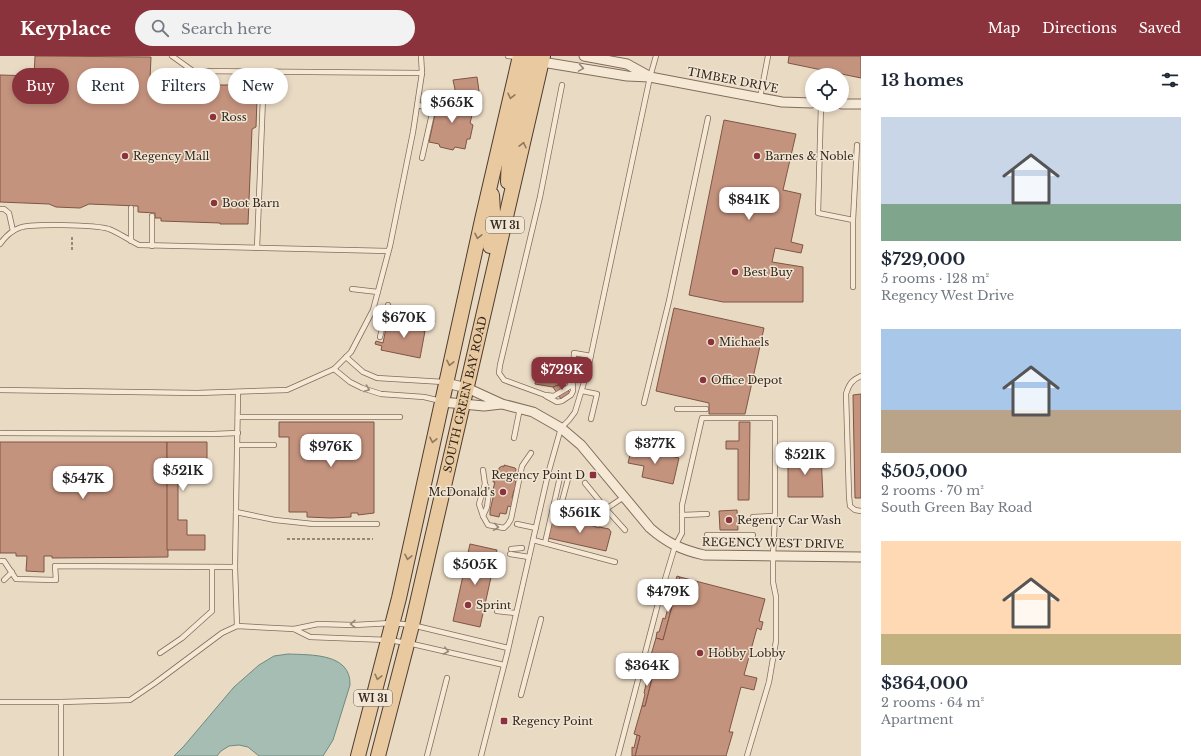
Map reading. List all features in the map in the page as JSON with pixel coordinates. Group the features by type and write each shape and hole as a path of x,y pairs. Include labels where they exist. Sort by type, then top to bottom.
{"main road":[{"name":"SOUTH GREEN BAY ROAD","path":"446,383 491,179 529,57"},
{"name":"SOUTH GREEN BAY ROAD","path":"464,387 507,213 529,57"},
{"path":"453,403 464,387 462,373 494,229 491,179"},
{"path":"446,383 453,403"},
{"name":"SOUTH GREEN BAY ROAD","path":"403,624 416,518 453,403"},
{"name":"SOUTH GREEN BAY ROAD","path":"358,756 431,544 434,502 453,403"},
{"path":"377,756 379,725 397,657 397,641 403,624"}],"street":[{"name":"TIMBER DRIVE","path":"584,56 626,64 650,77"},
{"name":"TIMBER DRIVE","path":"529,57 627,76 650,77 782,102 805,103"},
{"path":"849,104 861,104"},
{"name":"REGENCY WEST DRIVE","path":"446,383 464,387 502,404 520,408 544,417 561,428 581,445 650,528 662,538 689,552 704,555 861,557"},
{"name":"REGENCY WEST DRIVE","path":"453,403 484,406 502,404"}],"lane":[{"path":"172,56 194,70 228,71"},
{"path":"0,390 197,393 287,390 334,369 351,352 373,310 388,251 418,105 422,73 421,56"},
{"path":"481,756 504,665 548,474 561,428 575,412 591,356 650,77 656,56"},
{"path":"760,98 768,56"},
{"path":"288,72 422,73"},
{"path":"562,85 540,197 499,373 504,380 545,395 557,402 562,401 571,395 573,391 574,353 591,356"},
{"path":"422,158 436,96"},
{"path":"257,248 263,104"},
{"path":"418,105 432,109"},
{"path":"822,112 818,213 853,220"},
{"path":"644,403 669,301 708,118"},
{"path":"853,287 853,220 857,145"},
{"path":"131,208 131,241"},
{"path":"0,209 4,209 8,213 13,231"},
{"path":"152,216 152,246"},
{"path":"0,244 6,236 13,231 24,226 40,225 98,227 109,229 139,245 152,246 388,251"},
{"path":"352,289 378,292"},
{"path":"380,337 388,305"},
{"path":"346,357 363,372 377,378 446,383"},
{"path":"334,369 350,382 362,388 381,394 424,397 453,403"},
{"path":"861,376 855,378 848,384 846,394 850,506 861,511"},
{"path":"545,395 554,396 569,387 573,377"},
{"path":"582,391 597,394 591,419"},
{"path":"237,626 236,512 238,392"},
{"path":"514,438 520,408"},
{"path":"677,409 706,409"},
{"path":"238,417 400,417"},
{"path":"618,756 660,596 675,546 682,533 682,505 702,418 775,418 773,582 776,597 776,641 769,682 747,756"},
{"path":"0,433 238,433"},
{"path":"237,445 274,445"},
{"path":"485,484 479,504 483,516 488,525 504,528 511,519 522,466 531,453"},
{"path":"483,470 485,484 489,492 487,507 483,516"},
{"path":"545,543 560,477 548,474"},
{"path":"561,505 568,479"},
{"path":"585,483 625,530"},
{"path":"606,509 624,497"},
{"path":"236,512 274,520 313,524 377,524"},
{"path":"682,515 707,514"},
{"path":"752,517 775,516"},
{"path":"517,524 536,528"},
{"path":"707,535 753,535"},
{"path":"533,540 615,562"},
{"path":"522,548 511,551 529,557"},
{"path":"0,560 4,561 16,578 56,580 55,566 236,567"},
{"path":"160,653 182,638 212,611 212,567"},
{"path":"4,580 12,572"},
{"path":"497,611 516,613"},
{"path":"521,695 541,619"},
{"path":"0,702 130,700 222,633 237,626 294,629 318,624 403,624 508,648"},
{"path":"294,629 310,637 397,641 504,665"},
{"path":"428,756 447,678"},
{"path":"61,702 61,756"}],"path":[{"path":"72,237 72,250"},
{"path":"423,319 424,311"},
{"path":"407,327 409,316 436,322"},
{"path":"389,320 408,324"},
{"path":"287,539 373,539"}],"shaded area":[{"path":"288,654 318,656 337,661 344,667 349,675 350,685 333,740 323,756 259,756 248,747 239,745 229,746 221,751 217,756 174,756 234,687 259,665 274,656"}],"building":[{"name":"Regency Mall","path":"35,56 151,57 151,68 147,68 147,104 220,104 220,85 228,85 228,104 257,104 256,127 252,129 248,224 161,221 161,218 155,218 155,213 138,212 138,206 89,204 80,208 56,207 49,204 0,202 0,75 12,75 12,104 69,104 69,68 34,68"},
{"path":"789,56 861,56 861,78 849,76 849,68 812,68 788,63"},
{"path":"477,77 479,91 456,94 453,80"},
{"path":"439,96 475,104 470,123 473,125 470,139 467,139 465,149 455,147 453,150 440,147 439,144 429,142"},
{"path":"724,120 796,134 783,190 801,194 791,242 803,245 801,253 775,248 772,262 803,267 803,302 723,302 689,295"},
{"path":"674,308 764,328 745,414 709,414 709,403 656,391"},
{"path":"410,320 424,323 423,331 425,331 420,358 381,350 382,346 375,344 376,341 383,343 387,323 409,328"},
{"path":"540,358 567,364 564,383 553,387 535,384"},
{"path":"564,383 570,393 561,399 553,387"},
{"path":"861,394 861,498 855,498 853,395"},
{"path":"279,422 374,422 374,513 358,515 358,513 351,513 351,517 331,518 307,517 307,512 289,512 289,437 279,437"},
{"path":"739,422 750,422 749,500 738,500 738,449 726,449 726,441 739,441"},
{"path":"0,442 167,442 168,557 52,558 52,556 44,556 44,572 26,571 27,556 16,556 16,553 0,553"},
{"path":"167,442 207,442 207,474 178,473 178,520 187,520 187,535 205,535 205,550 167,550"},
{"path":"632,447 679,458 673,484 642,477 644,466 628,463"},
{"path":"788,454 821,454 823,497 788,497"},
{"name":"McDonald's","path":"504,465 516,469 514,480 516,482 515,486 517,486 516,491 514,490 512,498 515,499 513,507 508,506 506,514 500,513 499,517 490,515 490,511 494,493 492,493 495,482 493,482 494,478 498,476 499,468 502,466 504,467"},
{"name":"Regency Car Wash","path":"737,510 738,530 720,530 719,511"},
{"path":"553,517 575,521 575,523 577,522 609,529 611,532 606,551 548,538"},
{"path":"470,544 497,550 480,627 453,621"},
{"path":"677,576 680,577 663,640 656,638 657,632 659,632 663,618 665,619"},
{"path":"680,577 765,599 759,621 763,622 761,630 757,628 744,675 757,678 754,690 741,687 729,732 733,732 726,756 635,756 640,736 634,734 642,706 645,706 653,674 646,672 656,638 663,640"},
{"path":"647,672 653,674 645,706 642,706 645,694"},
{"path":"637,735 640,736 635,756 632,756 632,747 634,748"}],"place":[{"name":"Ross","path":"213,117"},
{"name":"Regency Mall","path":"125,156"},
{"name":"Barnes & Noble","path":"757,156"},
{"name":"Boot Barn","path":"214,203"},
{"name":"Best Buy","path":"735,272"},
{"name":"Michaels","path":"711,342"},
{"name":"Office Depot","path":"703,380"},
{"name":"Regency Point D","path":"593,475"},
{"name":"McDonald's","path":"503,492"},
{"name":"Regency Car Wash","path":"729,520"},
{"name":"Sprint","path":"468,605"},
{"name":"Hobby Lobby","path":"700,653"},
{"name":"Regency Point","path":"504,721"}]}
